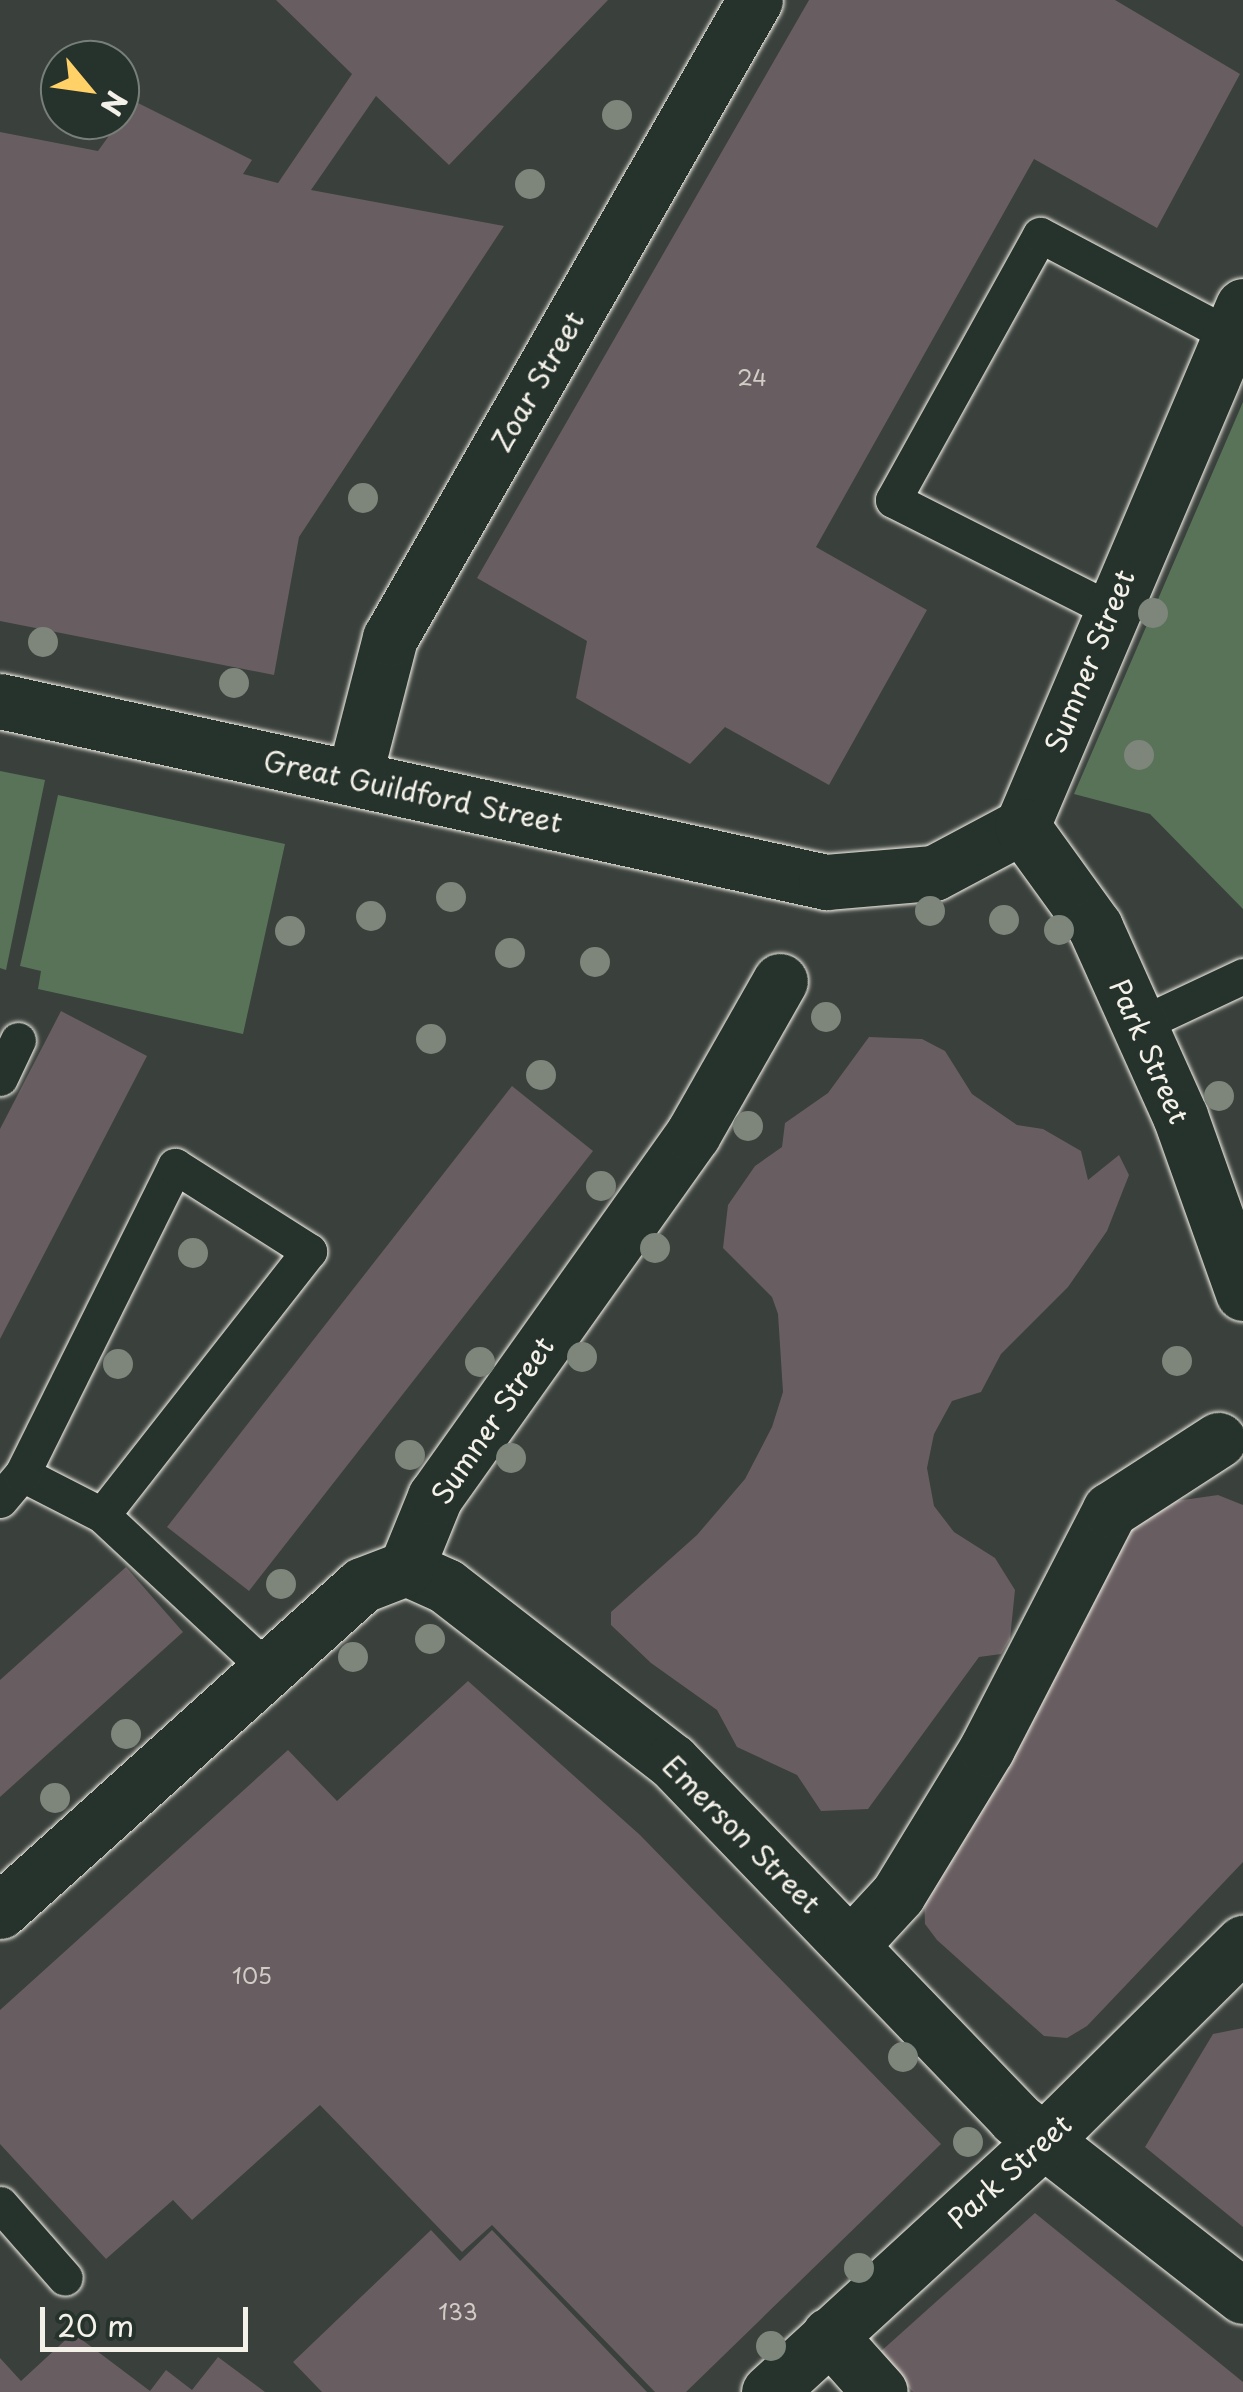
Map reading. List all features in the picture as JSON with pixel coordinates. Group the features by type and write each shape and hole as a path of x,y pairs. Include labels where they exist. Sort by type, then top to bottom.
{"street":[{"name":"Zoar Street","path":"354,777 390,638 755,0"},
{"name":"Sumner Street","path":"1022,826 1109,610 1236,320"},
{"name":"Great Guildford Street","path":"0,701 826,882 934,873 1022,826"},
{"name":"Park Street","path":"1022,826 1094,927 1139,1025 1243,1293"},
{"name":"Sumner Street","path":"406,1568 435,1497 693,1134 780,980"},
{"path":"850,1945 898,1894 987,1748 1110,1510 1231,1437"},
{"path":"0,1911 362,1585 406,1568"},
{"name":"Emerson Street","path":"406,1568 446,1586 672,1761 1015,2118 1243,2296"},
{"name":"Park Street","path":"768,2392 1045,2139 1243,1943"},
{"path":"829,2335 880,2392"}],"lane":[{"path":"1109,610 893,500 1040,234 1236,320"},
{"path":"1139,1025 1243,976"},
{"path":"0,1078 18,1040"},
{"path":"102,1515 308,1252 175,1166 11,1487 102,1515 268,1670"},
{"path":"0,2204 65,2278"}],"green space":[{"path":"1243,402 1243,909 1150,814 1074,794"},
{"path":"0,771 45,780 6,970 0,968"},
{"path":"58,795 285,844 243,1034 38,989 41,971 20,966"}],"building":[{"path":"276,0 608,0 449,165 376,96 311,190 504,226 299,537 274,675 0,621 0,132 98,151 106,140 140,140 140,104 252,160 243,174 278,183 352,74"},
{"path":"809,0 1115,0 1240,74 1157,228 1034,159 816,547 927,610 829,785 725,727 690,764 576,698 587,641 477,578"},
{"path":"61,1011 147,1056 0,1339 0,1129"},
{"path":"869,1037 922,1039 945,1051 972,1094 1017,1125 1043,1129 1081,1151 1088,1180 1119,1155 1129,1175 1107,1231 1068,1287 1001,1354 981,1392 952,1401 934,1434 927,1468 934,1506 954,1532 995,1558 1015,1590 1010,1639 1001,1654 979,1657 868,1809 821,1811 797,1775 737,1747 717,1710 651,1663 611,1625 611,1612 697,1535 745,1479 772,1427 783,1392 778,1314 772,1297 723,1248 728,1205 755,1166 782,1147 785,1123 828,1093"},
{"path":"512,1086 593,1151 249,1591 167,1527"},
{"path":"1218,1495 1243,1505 1243,1862 1087,2026 1067,2038 1044,2036 937,1940 925,1924 924,1897 1120,1533 1155,1504"},
{"path":"126,1567 183,1632 0,1797 0,1680"},
{"path":"468,1681 640,1835 941,2144 686,2392 655,2392 492,2225 462,2252 320,2105 192,2220 173,2200 106,2259 0,2144 0,2010 288,1750 337,1801"},
{"path":"1243,2028 1243,2227 1145,2147 1213,2034"},
{"path":"1035,2213 1243,2382 1243,2392 913,2392 879,2353"},
{"path":"431,2230 460,2261 492,2230 647,2392 322,2392 293,2362"},
{"path":"73,2333 150,2391 166,2370 192,2390 218,2357 265,2392 0,2392 0,2358 21,2381"}]}
